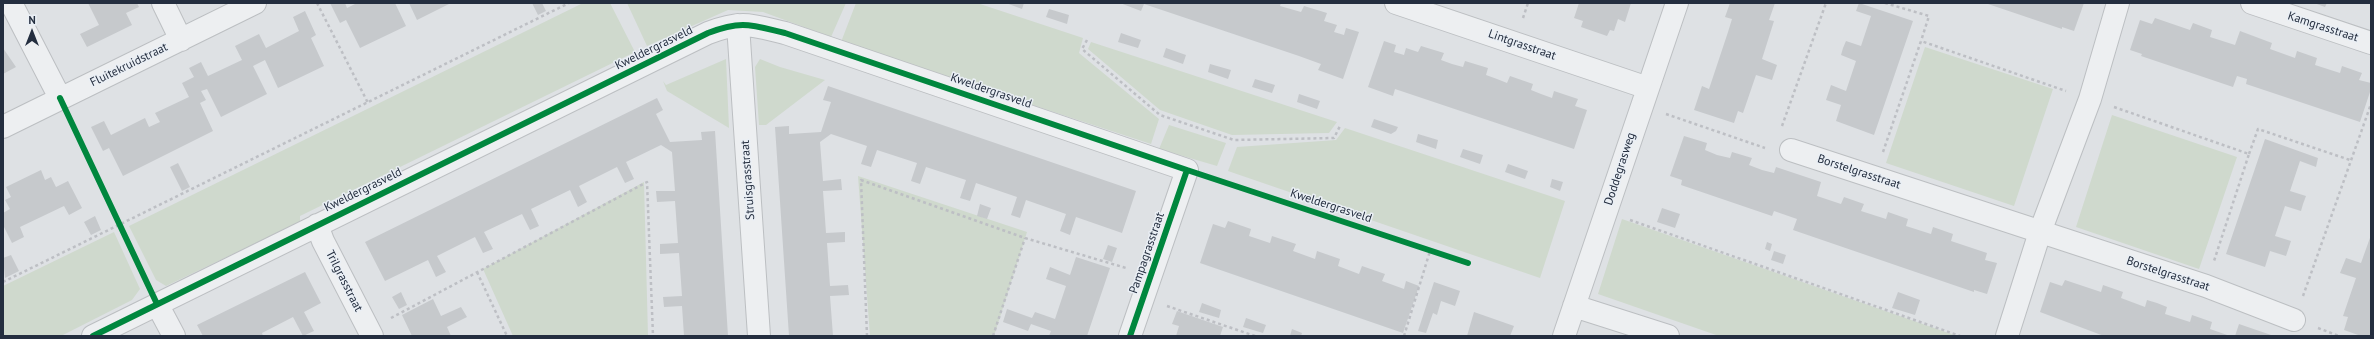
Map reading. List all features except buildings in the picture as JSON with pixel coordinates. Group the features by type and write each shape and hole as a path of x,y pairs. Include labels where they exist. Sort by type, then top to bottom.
{"street":[{"path":"11,3 60,98"},
{"path":"163,3 181,40"},
{"name":"Fluitekruidstraat","path":"3,127 255,3"},
{"name":"Lintgrasstraat","path":"1396,3 1645,97"},
{"name":"Doddegrasweg","path":"1564,336 1677,3"},
{"path":"2007,336 2040,232 2090,99 2118,3"},
{"name":"Kamgrasstraat","path":"2254,3 2371,43"},
{"name":"Kweldergrasveld","path":"93,336 708,33 730,25 752,25 785,33 1187,170 1185,178"},
{"name":"Struisgrasstraat","path":"738,25 759,336"},
{"name":"Borstelgrasstraat","path":"1791,150 2206,286 2294,320"},
{"name":"Pampagrasstraat","path":"1130,336 1185,178"},
{"name":"Trilgrasstraat","path":"317,225 323,241 370,333"},
{"path":"157,304 174,336"},
{"path":"1574,306 1668,336"}],"path":[{"path":"317,3 368,103"},
{"path":"3,282 121,226 569,3"},
{"path":"1781,129 1826,3"},
{"path":"1885,3 1929,16 1920,41"},
{"path":"1087,40 1082,50 1160,115 1171,120 1234,140 1334,138 1340,126"},
{"path":"1645,97 1773,151 1791,150"},
{"path":"2294,320 2371,104"},
{"path":"2249,154 2258,129 2350,160"},
{"path":"867,336 861,180 1025,238 1152,274"},
{"path":"370,333 478,272 647,182 653,336"},
{"path":"1607,211 1960,336"},
{"path":"118,218 124,232"},
{"path":"993,336 1025,238"},
{"path":"1423,248 1438,253"},
{"path":"1404,336 1430,251"},
{"path":"478,272 507,336"},
{"path":"1144,298 1256,336"}],"shaded area":[{"path":"583,3 610,3 635,52 300,216 300,222 166,286 156,280 129,226"},
{"path":"627,3 846,3 831,37 763,12 728,10 647,46"},
{"path":"856,3 977,3 1083,38 1079,53 1159,119 1151,144 841,42"},
{"path":"1091,42 1337,122 1329,133 1232,135 1160,110 1088,49"},
{"path":"1925,47 2053,89 2014,206 1886,163"},
{"path":"726,59 729,128 667,91 663,81 666,85"},
{"path":"760,59 780,67 825,80 766,125 759,125 755,67"},
{"path":"2112,115 2237,157 2199,269 2076,227"},
{"path":"1169,125 1226,143 1217,166 1159,149"},
{"path":"1345,128 1565,201 1540,278 1228,171 1237,147 1336,140"},
{"path":"858,176 1027,232 994,336 870,336"},
{"path":"644,182 648,336 513,336 483,269"},
{"path":"1622,219 1957,336 1719,336 1598,294"},
{"path":"114,232 140,289 132,300 61,336 3,336 3,286"}],"cycle path":[{"path":"93,336 708,33 738,25 755,26 785,33 1187,170 1130,336"},
{"path":"60,98 157,304"},
{"path":"1187,170 1468,263"}]}
